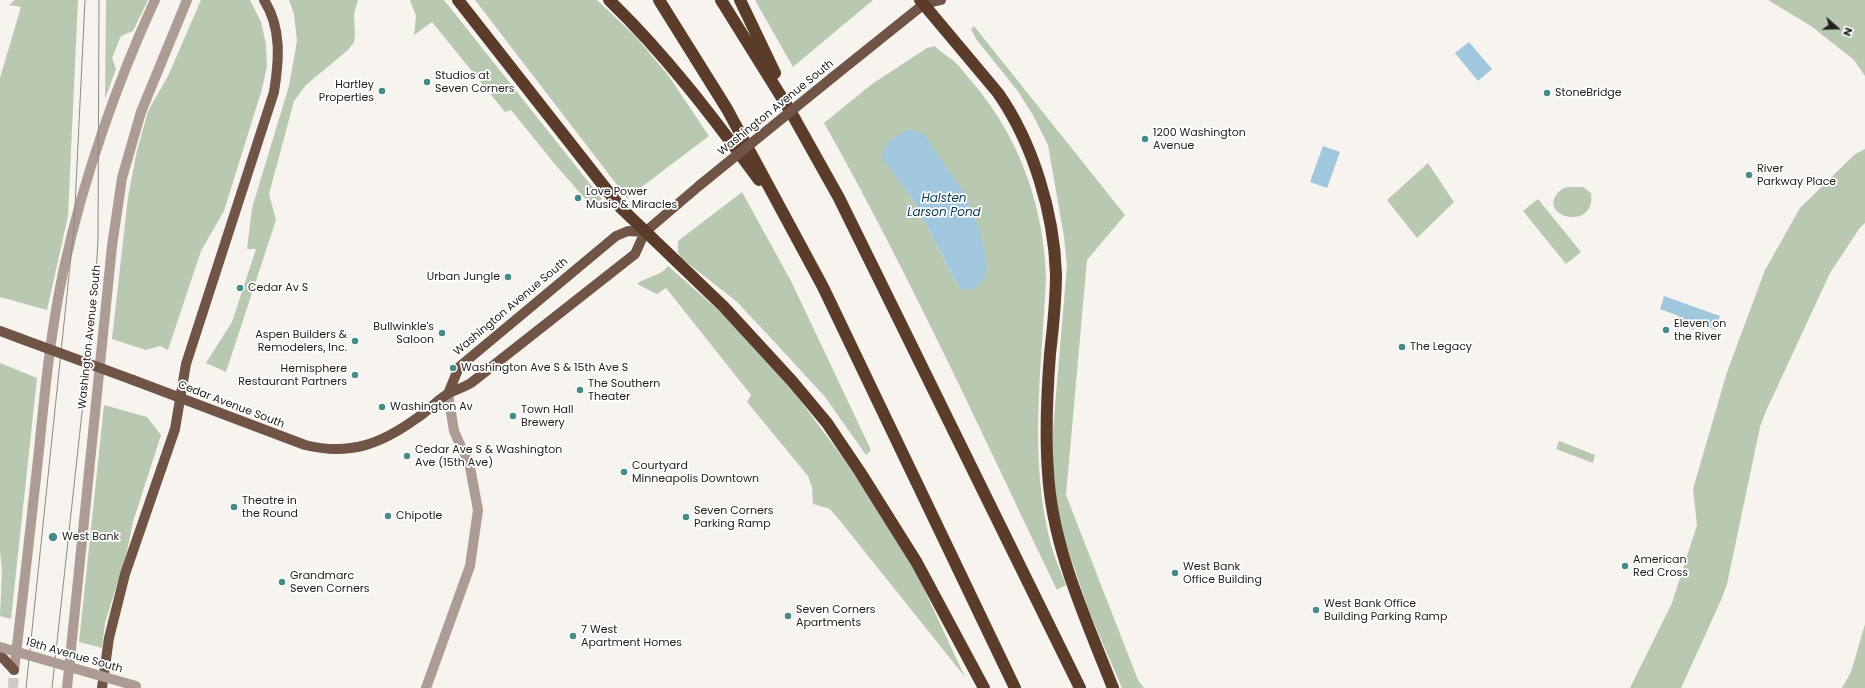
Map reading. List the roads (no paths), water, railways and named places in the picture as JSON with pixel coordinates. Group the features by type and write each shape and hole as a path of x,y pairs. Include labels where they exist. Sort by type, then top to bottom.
{"highway":[{"path":"458,0 621,208 744,328 792,381 827,423 860,472 917,563 984,688"},
{"path":"609,0 654,46 701,103 794,231"},
{"path":"659,0 727,109 823,287 1015,688"},
{"path":"721,0 814,153"},
{"path":"740,0 814,153 874,266 1080,688"},
{"path":"923,1 1007,107 1015,122 1044,193 1053,235 1056,276 1047,408 1048,473 1051,503 1059,543 1084,614 1113,688"}],"main road":[{"path":"102,688 110,638 125,574 175,429 186,364 274,92 279,61 277,33 271,11 264,0"},
{"name":"Washington Avenue South","path":"448,394 471,383 635,254 645,232 923,1 941,0"},
{"name":"Washington Avenue South","path":"448,394 459,367 616,236 628,231 645,232"},
{"name":"Cedar Avenue South","path":"0,331 305,445 324,450 366,446 393,434 418,418 448,394"},
{"path":"0,655 14,670"}],"street":[{"path":"14,670 55,312 64,268 74,227 98,147 143,26 155,0"},
{"name":"Washington Avenue South","path":"67,688 112,246 122,178 141,112 187,0"},
{"path":"426,688 470,566 478,510 470,467 454,431 448,394"},
{"name":"19th Avenue South","path":"0,647 139,687"}],"water":[{"path":"1469,42 1492,69 1478,81 1455,53"},
{"name":"Halsten Larson Pond","path":"908,129 923,134 966,195 981,235 987,266 985,278 975,289 963,290 956,282 913,200 881,157 888,142"},
{"path":"1323,146 1340,152 1327,188 1310,182"},
{"path":"1664,296 1720,316 1716,330 1696,323 1694,330 1677,323 1679,316 1660,309"}],"tunnel":[{"path":"13,688 14,670"}],"tram line":[{"path":"26,688 74,227 85,0"},
{"path":"52,688 95,293 98,240 99,0"}],"place":[{"name":"Studios at Seven Corners","path":"427,82"},
{"name":"Hartley Properties","path":"382,91"},
{"name":"StoneBridge","path":"1547,93"},
{"name":"1200 Washington Avenue","path":"1145,139"},
{"name":"River Parkway Place","path":"1749,175"},
{"name":"Love Power Music & Miracles","path":"578,198"},
{"name":"Urban Jungle","path":"508,277"},
{"name":"Cedar Av S","path":"240,288"},
{"name":"Eleven on the River","path":"1666,330"},
{"name":"Bullwinkle's Saloon","path":"442,333"},
{"name":"Aspen Builders & Remodelers, Inc.","path":"355,341"},
{"name":"The Legacy","path":"1402,347"},
{"name":"Washington Ave S & 15th Ave S","path":"453,368"},
{"name":"Hemisphere Restaurant Partners","path":"355,375"},
{"name":"The Southern Theater","path":"580,390"},
{"name":"Washington Av","path":"382,407"},
{"name":"Town Hall Brewery","path":"513,416"},
{"name":"Cedar Ave S & Washington Ave (15th Ave)","path":"407,456"},
{"name":"Courtyard Minneapolis Downtown","path":"624,472"},
{"name":"Theatre in the Round","path":"234,507"},
{"name":"Chipotle","path":"388,516"},
{"name":"Seven Corners Parking Ramp","path":"686,517"},
{"name":"West Bank","path":"53,537"},
{"name":"American Red Cross","path":"1625,566"},
{"name":"West Bank Office Building","path":"1175,573"},
{"name":"Grandmarc Seven Corners","path":"282,582"},
{"name":"West Bank Office Building Parking Ramp","path":"1316,610"},
{"name":"Seven Corners Apartments","path":"788,616"},
{"name":"7 West Apartment Homes","path":"573,636"}]}
